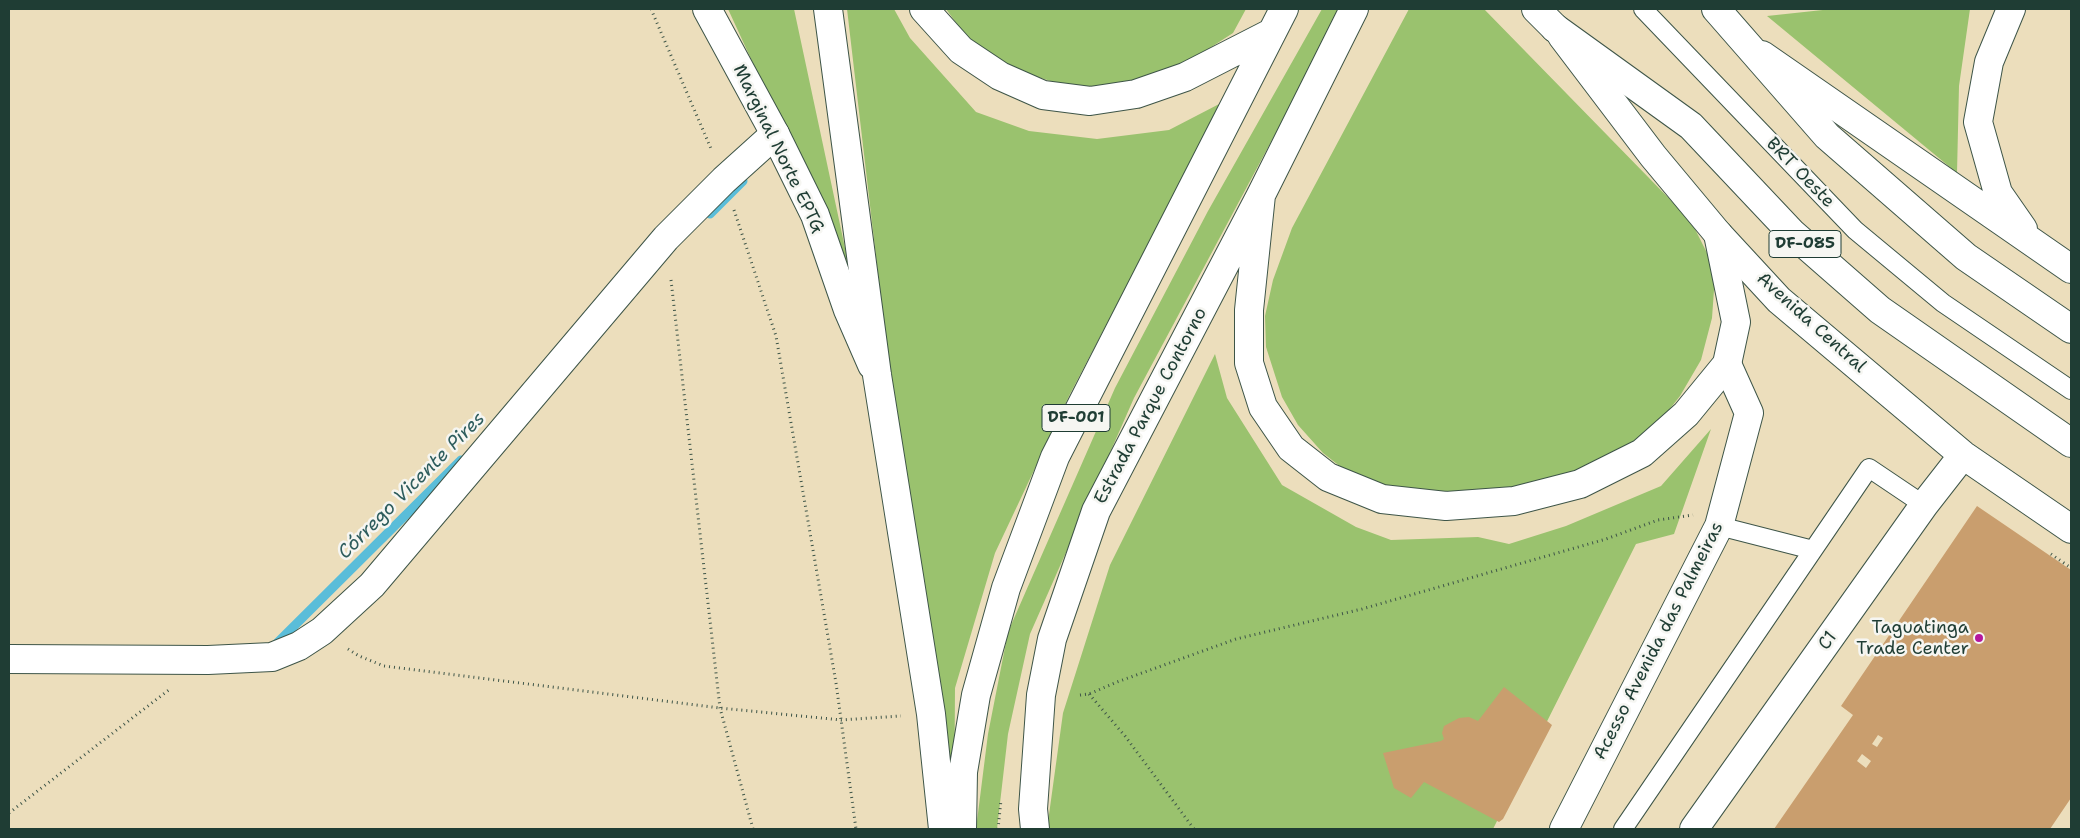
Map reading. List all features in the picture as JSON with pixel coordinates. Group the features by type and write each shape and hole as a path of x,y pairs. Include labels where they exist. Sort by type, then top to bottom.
{"main road":[{"name":"Marginal Norte EPTG","path":"707,9 775,134 816,215 848,310 877,375"},
{"path":"828,9 877,375 931,714 943,829"},
{"path":"924,9 961,50 1000,76 1043,95 1090,101 1136,94 1185,77 1271,34"},
{"name":"DF-001","path":"962,829 963,772 976,695 1006,588 1056,457 1284,9"},
{"name":"Estrada Parque Contorno","path":"1035,829 1033,808 1040,701 1052,639 1096,511 1261,195 1354,9"},
{"path":"1716,9 1827,136 1966,257 2071,329"},
{"path":"2012,9 1989,62 1978,122 1998,193 2032,243"},
{"name":"Avenida Central","path":"1546,18 1718,234 1779,300 1963,455 2071,528"},
{"name":"DF-085","path":"1546,18 1691,126 1792,233 1880,310 2071,444"},
{"path":"1750,47 2071,269"},
{"path":"9,658 208,660 272,657 299,646 322,631 372,585 666,238 724,180 775,134"},
{"path":"1261,195 1249,310 1249,363 1263,407 1291,448 1328,477 1382,499 1446,506 1504,501 1580,484 1642,453 1686,414 1727,364 1736,322 1718,234"},
{"name":"Acesso Avenida das Palmeiras","path":"1564,829 1721,519 1748,413 1727,364"},
{"name":"C1","path":"1694,829 1924,505 1963,455"}],"lane":[{"name":"BRT Oeste","path":"1643,9 1855,230 1943,303 2071,390"},
{"path":"1623,829 1869,468 1924,505"},
{"path":"1721,519 1813,550"}],"path":[{"path":"651,9 724,180 776,336 841,720 856,829"},
{"path":"666,238 720,708 754,829"},
{"path":"1080,695 1089,694 1236,638 1362,609 1606,539 1658,520 1721,519"},
{"path":"322,631 359,656 384,666 720,708 841,720 931,714"},
{"path":"9,813 208,660"},
{"path":"1089,694 1131,744 1194,829"}],"green space":[{"path":"728,9 794,9 851,276"},
{"path":"847,9 894,9 910,38 976,112 1029,131 1097,139 1169,130 1223,102 1070,394 995,553 955,688 954,829 888,359"},
{"path":"946,9 1246,9 1233,33 1185,64 1129,83 1072,88 1010,68 965,35"},
{"path":"1322,9 1342,9 1134,398 1030,634 1008,734 997,829 976,829 988,734 1008,632 1115,388 1208,211"},
{"path":"1409,9 1484,9 1691,221 1708,255 1715,276 1712,318 1701,360 1680,396 1661,420 1611,462 1506,491 1453,496 1396,491 1346,471 1323,453 1298,425 1282,397 1266,347 1265,316 1273,280 1292,228"},
{"path":"1832,9 1970,9 1959,86 1957,173 1767,16"},
{"path":"1215,354 1227,398 1282,485 1356,527 1391,540 1478,537 1509,544 1566,526 1661,486 1711,429 1674,534 1636,544 1493,829 1047,829 1063,713 1110,565"}],"building":[{"name":"Taguatinga Trade Center","path":"1977,506 2071,570 2071,798 2050,829 1774,829 1853,715 1841,706","holes":["1878,735 1883,738 1877,747 1872,744","1862,754 1871,761 1866,768 1857,761"]},
{"path":"1504,687 1552,725 1503,819 1499,822 1424,782 1411,798 1394,788 1383,753 1441,741 1444,739 1442,733 1444,726 1459,718 1469,717 1478,721"}],"waterway":[{"name":"Córrego Vicente Pires","path":"710,214 743,181"},
{"name":"Córrego Vicente Pires","path":"273,647 461,460"}],"place":[{"name":"Taguatinga Trade Center","path":"1979,638"}]}
